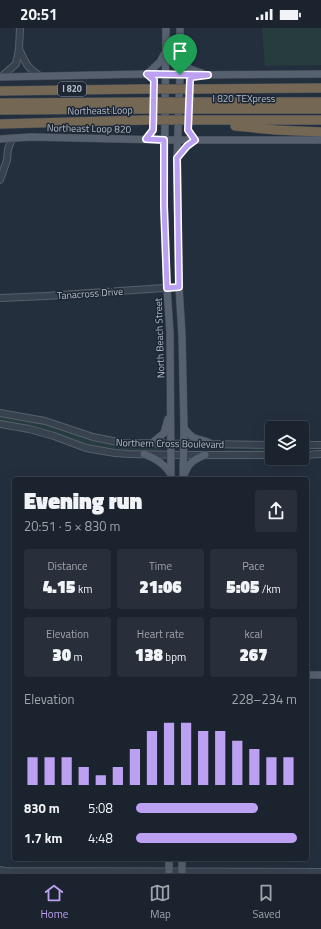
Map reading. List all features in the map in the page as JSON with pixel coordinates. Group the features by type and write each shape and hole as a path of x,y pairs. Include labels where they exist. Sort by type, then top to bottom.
{"highway":[{"path":"245,89 256,84 321,82"},
{"name":"Northeast Loop","path":"0,91 321,88"},
{"name":"I 820 TEXpress","path":"0,103 193,105 321,102"},
{"name":"I 820 TEXpress","path":"0,110 150,105"},
{"name":"I 820 TEXpress","path":"193,105 321,109"},
{"path":"0,115 23,114 42,109"},
{"name":"Northeast Loop","path":"0,124 145,120 321,120"},
{"path":"194,120 201,125 321,132"}],"main road":[{"name":"North Beach Street","path":"166,28 164,206 170,333 171,477"},
{"path":"180,28 177,158 179,287 182,335 184,428 183,477"},
{"path":"147,74 160,62 166,50"},
{"path":"180,57 190,69 208,75"},
{"path":"146,139 153,130 154,80 147,74"},
{"path":"1,77 147,74 321,74"},
{"path":"177,158 187,146 195,140 188,130 190,80 192,77 208,75"},
{"name":"Northeast Loop 820","path":"0,138 321,140"},
{"path":"151,444 164,433 167,426 170,405"},
{"path":"184,428 194,439 212,444"},
{"path":"144,454 160,461 167,467 171,477"},
{"path":"183,477 188,465 205,455"},
{"path":"309,675 321,675"},
{"path":"168,872 169,861"},
{"path":"182,861 182,873"}],"street":[{"path":"1,77 16,64 19,49 20,28"},
{"path":"19,49 26,65 40,76"},
{"path":"0,180 12,139"},
{"name":"Tanacross Drive","path":"0,298 179,287"},
{"name":"Northern Cross Boulevard","path":"0,413 45,421 93,437 123,443 265,445"},
{"name":"Northern Cross Boulevard","path":"0,424 29,429 54,436 86,448 129,454 265,455"},
{"path":"309,445 321,445"},
{"path":"309,455 321,454"},
{"path":"0,870 182,873 321,872"}],"green space":[{"path":"262,28 321,28 321,65 265,66"},
{"path":"0,415 41,424 93,441 112,445 155,447 163,449 130,450 86,445 39,429 0,421"},
{"path":"265,448 265,453 223,453 224,450"}],"route":[{"path":"147,74 180,75 208,75 192,77 190,80 188,132 195,140 187,146 177,158 179,287 167,288 164,206 164,140 146,139 153,130 154,80 147,74"}]}
